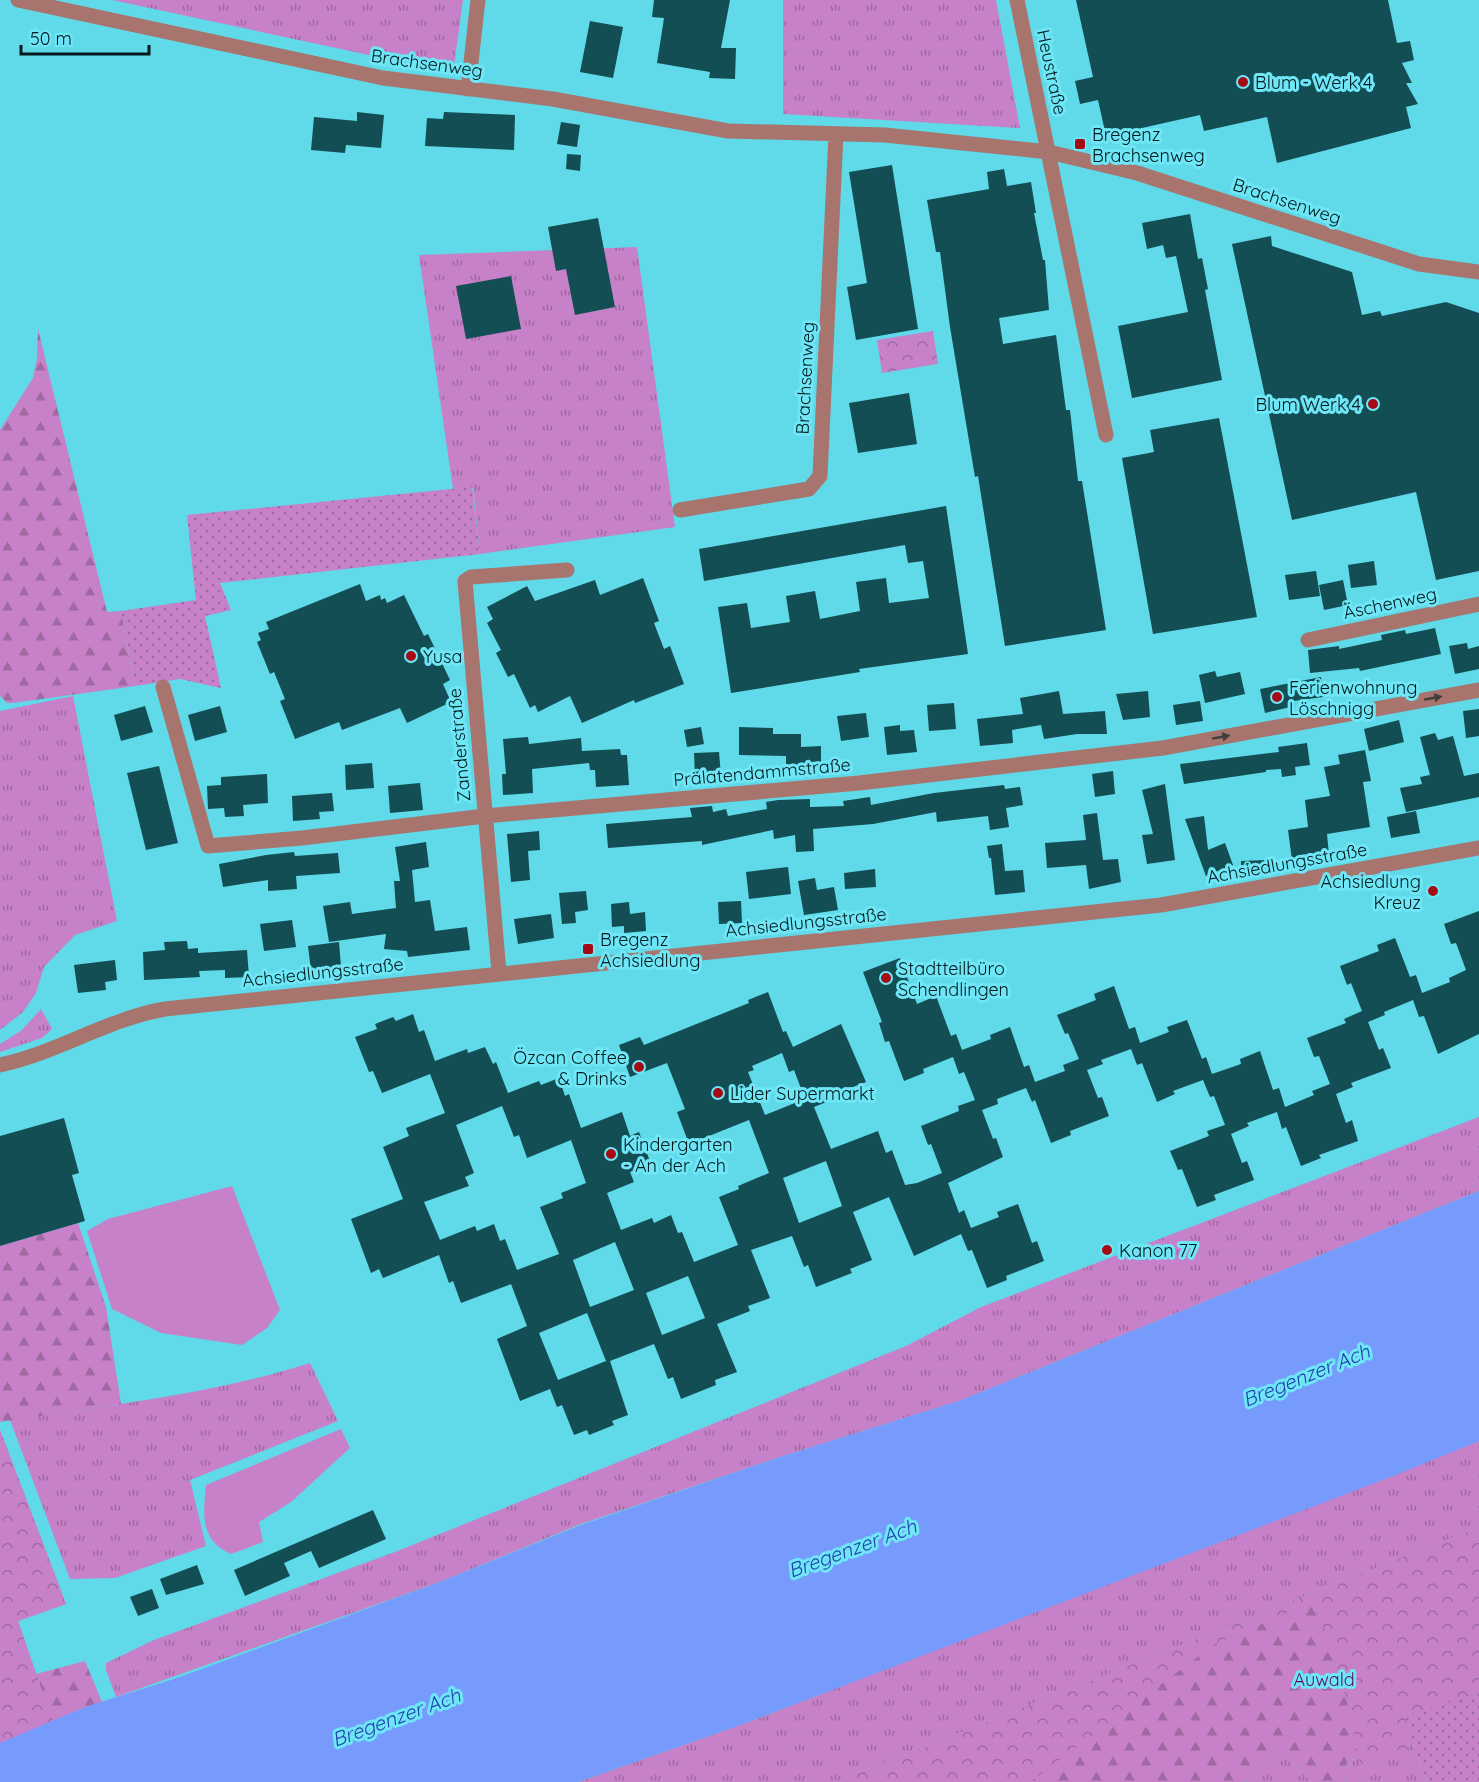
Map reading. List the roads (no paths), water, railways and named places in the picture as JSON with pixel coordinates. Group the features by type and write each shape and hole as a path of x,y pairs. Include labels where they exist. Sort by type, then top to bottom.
{"street":[{"name":"Brachsenweg","path":"18,0 317,66 382,78 553,99 728,131 941,139 1050,152 1137,173 1419,264 1479,272"},
{"path":"468,89 478,0"},
{"name":"Heustraße","path":"1017,0 1050,152"},
{"name":"Brachsenweg","path":"680,510 809,489 820,476 836,134"},
{"path":"1050,152 1106,435"},
{"name":"Zanderstraße","path":"500,972 465,581 471,577 567,570"},
{"name":"Äschenweg","path":"1308,640 1479,604"},
{"name":"Prälatendammstraße","path":"163,687 208,846 302,838 485,816 859,783 1163,748 1479,690"},
{"name":"Achsiedlungsstraße","path":"0,1065 30,1058 144,1012 500,972 1161,905 1479,848"}],"water":[{"name":"Bregenzer Ach","path":"1479,1191 1479,1441 1396,1475 743,1724 578,1782 0,1782 0,1743 85,1707 177,1678 440,1582 581,1525 780,1457 959,1401"}],"place":[{"name":"Blum - Werk 4","path":"1243,82"},
{"name":"Bregenz Brachsenweg","path":"1080,144"},
{"name":"Blum Werk 4","path":"1373,404"},
{"name":"Yusa","path":"411,656"},
{"name":"Ferienwohnung Löschnigg","path":"1277,697"},
{"name":"Achsiedlung Kreuz","path":"1433,891"},
{"name":"Bregenz Achsiedlung","path":"588,949"},
{"name":"Stadtteilbüro Schendlingen","path":"886,978"},
{"name":"Özcan Coffee & Drinks","path":"639,1067"},
{"name":"Lider Supermarkt","path":"718,1093"},
{"name":"Kindergarten - An der Ach","path":"611,1154"},
{"name":"Kanon 77","path":"1107,1250"}],"park label":[{"name":"Auwald","path":"1324,1679"}]}
